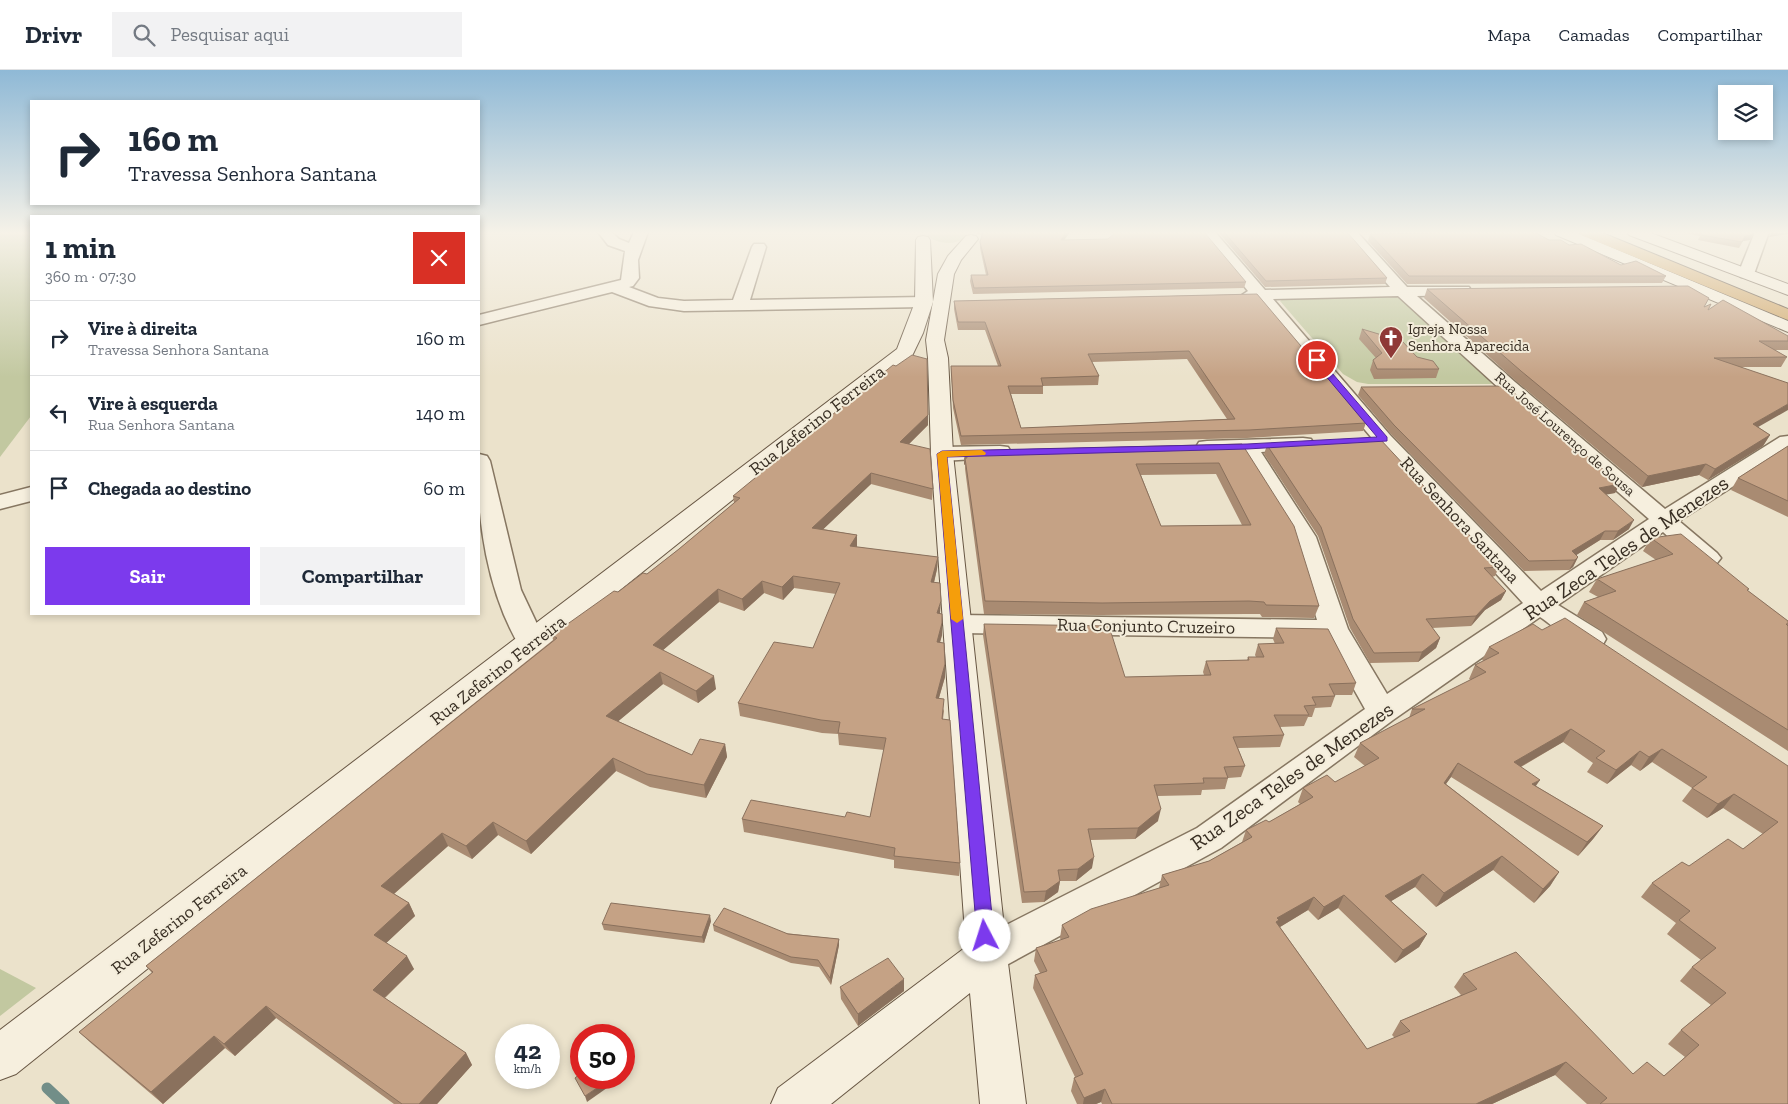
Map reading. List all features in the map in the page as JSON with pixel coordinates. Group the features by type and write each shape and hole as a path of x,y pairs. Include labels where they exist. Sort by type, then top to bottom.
{"highway":[{"path":"1703,280 1788,315"},
{"path":"1729,280 1788,304"}],"main road":[{"name":"Rua Zeferino Ferreira","path":"932,280 932,302 938,358 942,454 987,955 1003,1104"},
{"name":"Rua Zeferino Ferreira","path":"0,1058 905,352 943,280"},
{"path":"1677,280 1788,327"},
{"path":"1762,280 1788,290"},
{"path":"905,352 928,354 938,358"},
{"name":"Rua Zeca Teles de Menezes","path":"794,1104 987,955"}],"street":[{"path":"480,320 615,287 627,283 629,280"},
{"path":"740,304 748,280"},
{"name":"Rua Senhora Santana","path":"1248,280 1350,387 1384,439 1540,605 1606,649"},
{"name":"Rua José Lourenço de Sousa","path":"1392,280 1508,386 1723,570"},
{"path":"615,287 655,303 684,306 959,302"},
{"path":"1657,288 1696,288"},
{"path":"1232,295 1481,290"},
{"path":"1478,386 1508,386"},
{"path":"1354,441 1384,439"},
{"path":"1188,448 1325,442"},
{"name":"Rua Zeca Teles de Menezes","path":"987,955 1209,838 1382,712 1665,520 1788,442"},
{"path":"1247,446 1304,537 1334,628 1382,712"},
{"path":"942,454 1021,452"},
{"path":"480,465 508,590 532,643"},
{"path":"0,502 30,494"},
{"name":"Rua Conjunto Cruzeiro","path":"957,624 1334,628"}],"green space":[{"path":"0,280 30,280 30,417 0,457"},
{"path":"1396,297 1403,299 1497,383 1368,384 1357,382 1343,374 1280,301 1283,299"},
{"path":"0,969 36,988 0,1016"}],"building":[{"path":"972,280 1245,280 1246,282 974,288"},
{"path":"1688,286 1709,298 1704,307 1711,304 1708,310 1723,300 1788,336 1788,341 1759,341 1787,357 1714,358 1788,383 1788,404 1753,424 1770,435 1715,469 1706,464 1648,476 1521,371 1427,289"},
{"path":"1257,294 1366,423 1249,430 961,436 953,400 951,366 1001,366 985,322 958,322 954,301","holes":["1189,351 1235,419 1021,428 1008,386 1043,386 1041,378 1099,376 1088,354"]},
{"path":"1362,329 1402,341 1417,357 1433,361 1439,369 1377,369 1373,360 1382,353"},
{"path":"912,355 927,359 928,415 900,442 930,449 933,489 871,473 812,528 857,535 850,546 938,557 931,582 940,583 941,601 937,613 942,614 942,623 937,642 944,643 945,664 936,698 944,699 942,719 950,720 960,863 894,856 895,848 742,819 751,800 845,817 847,812 870,817 886,738 838,733 840,722 821,720 738,703 774,642 813,648 840,583 793,576 782,587 762,581 742,599 718,589 653,645 714,676 696,691 660,672 606,716 692,755 700,739 725,744 704,785 647,774 613,758 526,841 493,822 466,846 442,833 381,886 409,903 374,935 407,956 373,990 466,1053 419,1104 402,1104 266,1006 224,1044 214,1036 151,1092 79,1032 153,972 146,966 557,638 552,635 614,591 618,592 643,573 647,574 740,498 733,496 893,365 896,366"},
{"path":"1506,386 1620,484 1599,488 1634,520 1618,531 1605,531 1572,551 1578,557 1575,560 1529,561 1394,425 1361,387"},
{"path":"1380,439 1499,567 1484,568 1506,591 1490,601 1476,616 1426,619 1440,638 1422,652 1374,653 1353,619 1321,527 1267,445"},
{"path":"1242,444 1294,526 1319,606 1266,605 1264,602 1249,601 1102,603 985,601 965,451","holes":["1219,463 1251,525 1161,526 1136,464"]},
{"path":"1788,446 1788,501 1738,478"},
{"path":"1681,534 1749,589 1747,590 1788,621 1788,624 1786,624 1788,626 1788,730 1584,602 1616,591 1597,579 1673,554 1651,538"},
{"path":"1565,618 1788,766 1788,1104 1600,1104 1607,1098 1566,1062 1476,1104 1112,1104 1105,1089 1084,1098 1074,1078 1083,1074 1035,975 1047,971 1036,948 1069,937 1062,925 1091,909 1169,885 1162,875 1209,861 1252,837 1246,830 1266,820 1269,822 1313,797 1303,788 1327,775 1335,782 1379,758 1360,743 1425,709 1412,709 1486,672 1475,665 1499,653 1489,647 1533,624 1542,630","holes":["1571,729 1605,751 1596,758 1616,770 1640,751 1649,757 1662,749 1707,777 1692,788 1718,804 1734,794 1778,822 1743,849 1728,839 1689,866 1682,862 1652,883 1690,911 1679,920 1716,948 1692,967 1726,993 1681,1030 1699,1045 1664,1076 1647,1062 1633,1074 1516,952 1463,974 1477,989 1400,1021 1410,1031 1367,1049 1276,922 1279,920 1277,918 1314,897 1324,907 1344,895 1403,950 1427,934 1385,896 1423,874 1444,893 1502,856 1543,889 1559,872 1444,783 1458,763 1587,842 1603,826 1532,784 1540,780 1514,762"]},
{"path":"984,624 1109,626 1125,677 1211,675 1206,661 1249,660 1248,657 1264,657 1258,644 1284,643 1276,628 1328,629 1356,683 1329,684 1335,696 1312,697 1316,705 1304,706 1309,715 1274,715 1284,735 1233,737 1245,766 1224,767 1228,778 1203,778 1204,783 1154,785 1161,809 1138,828 1088,829 1094,857 1078,869 1058,870 1060,881 1046,891 1024,892"},
{"path":"611,903 710,915 702,937 602,924"},
{"path":"724,908 788,934 839,939 830,978 818,960 791,957 713,925"},
{"path":"888,958 904,979 858,1014 840,987"},
{"path":"581,1089 596,1089 585,1096"}],"waterway":[{"path":"47,1088 64,1104"}],"slow traffic":[{"path":"957,619 942,454 982,453"}],"place":[{"name":"Igreja Nossa Senhora Aparecida","path":"1391,359"}],"route":[{"path":"985,936 942,454 1247,446 1384,439 1317,360"}]}
